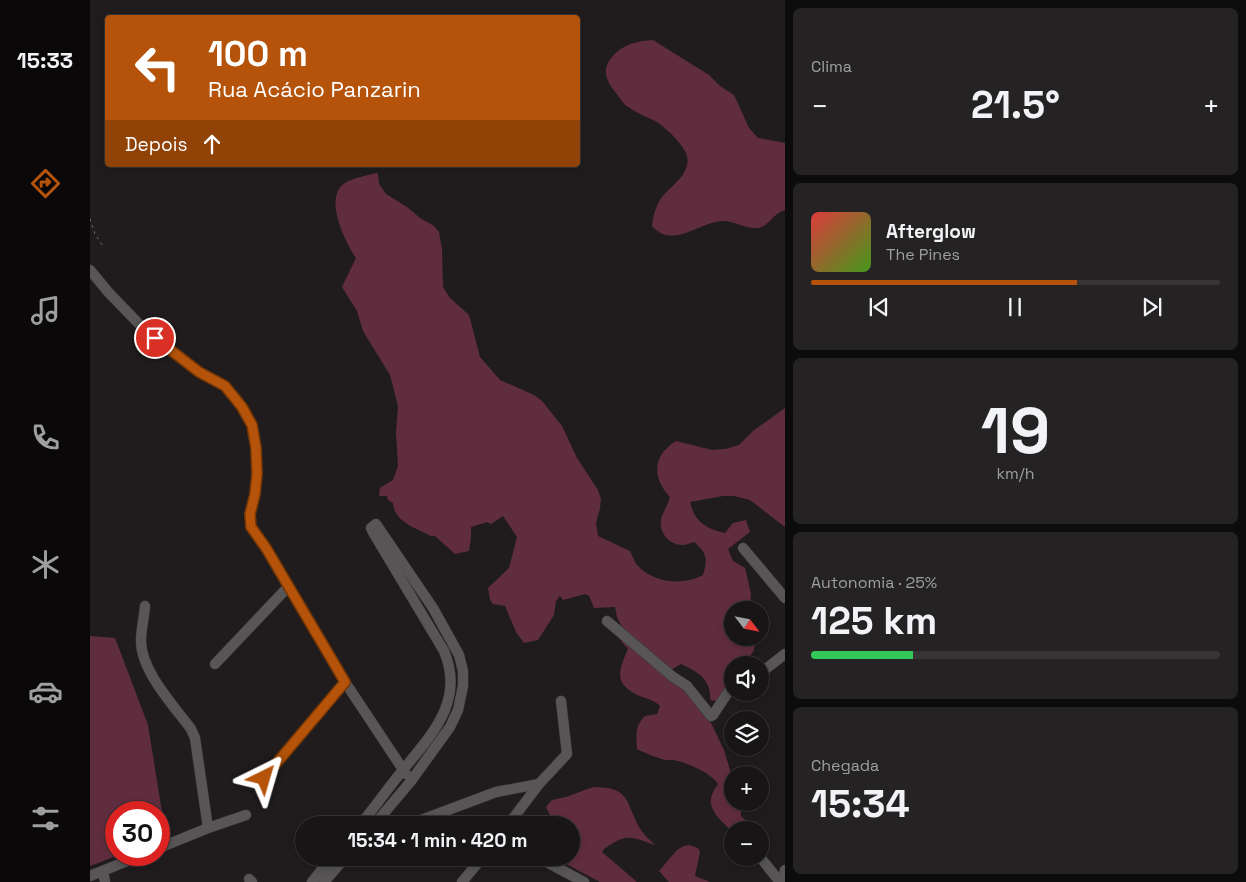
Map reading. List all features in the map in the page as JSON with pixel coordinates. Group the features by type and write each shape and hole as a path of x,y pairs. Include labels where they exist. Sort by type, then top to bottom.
{"street":[{"path":"90,270 142,327 199,372 225,386 242,407 252,425 256,448 257,474 250,514 251,527 345,682 404,769 410,782"},
{"path":"367,816 434,730 445,713 451,691 450,664 374,534 371,528 374,524 385,536 433,608 458,655 463,671 463,686 458,710 450,727 410,782 382,816"},
{"path":"743,548 785,598"},
{"path":"215,664 288,587"},
{"path":"145,606 141,642 146,663 154,678 191,729 195,738 208,828"},
{"path":"606,621 687,686 710,716 713,716 724,699"},
{"path":"769,666 785,654"},
{"path":"264,778 345,682"},
{"path":"515,816 539,784 567,754 561,701"},
{"path":"432,816 496,792 539,784"},
{"path":"170,844 246,814"},
{"path":"90,876 115,866"},
{"path":"312,882 325,866"},
{"path":"324,882 338,866"},
{"path":"462,882 475,866"},
{"path":"554,866 584,882"},
{"path":"768,866 781,882"},
{"path":"781,882 785,870"},
{"path":"103,871 105,882"}],"path":[{"path":"90,219 95,234 104,248"}],"shaded area":[{"path":"653,40 709,75 720,86 734,95 749,128 758,138 785,143 785,210 777,214 765,225 753,228 731,222 714,222 677,235 660,233 652,226 655,211 660,200 680,179 686,168 686,152 679,142 661,125 625,105 609,83 606,68 612,57 626,46 636,42"},
{"path":"378,173 379,184 386,194 434,226 439,232 442,249 443,287 450,298 469,315 480,357 500,380 534,395 542,401 562,426 577,458 598,490 601,499 596,523 598,536 630,551 637,565 651,576 668,581 686,581 703,575 706,565 704,553 694,542 684,545 677,544 668,539 662,531 662,516 670,497 664,490 658,475 657,468 662,453 676,441 712,450 739,445 753,431 785,408 785,527 750,500 734,496 723,496 690,502 698,519 718,531 725,533 733,523 746,520 750,532 728,549 733,561 745,568 751,594 750,601 724,601 724,646 754,646 754,650 750,656 724,656 724,693 718,701 710,700 709,687 698,673 681,664 669,671 701,702 724,750 724,756 726,756 729,766 724,766 724,811 741,811 741,816 746,821 724,821 724,824 720,820 711,805 713,792 718,784 706,773 683,762 664,760 637,749 636,735 639,723 645,716 657,714 660,706 652,700 633,693 622,683 620,672 628,649 621,641 625,633 617,617 615,607 594,608 589,596 585,594 563,600 560,596 556,601 554,615 538,640 524,643 516,632 505,606 493,604 490,600 488,588 509,568 517,537 503,516 491,524 487,522 471,527 469,551 455,554 435,536 431,536 407,524 397,515 393,503 388,500 387,496 379,496 380,488 393,480 398,466 396,432 398,406 390,375 363,331 357,311 342,287 356,258 338,220 336,198 339,190 345,183 356,178"},
{"path":"90,636 115,638 148,725 160,801 105,801 105,860 90,866"},
{"path":"593,787 605,788 621,793 641,830 655,845 635,838 625,838 609,845 602,852 637,882 600,882 570,866 580,866 580,816 551,816 546,807 552,800"},
{"path":"689,845 698,848 700,852 695,876 710,882 669,882 659,871 677,850"}],"route":[{"path":"155,338 199,372 225,386 242,407 252,425 256,448 257,474 250,514 251,527 266,548 345,682 264,778"}]}
